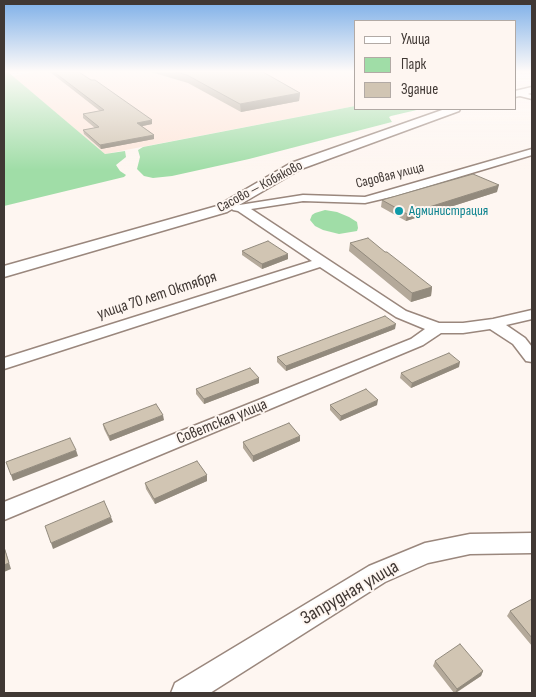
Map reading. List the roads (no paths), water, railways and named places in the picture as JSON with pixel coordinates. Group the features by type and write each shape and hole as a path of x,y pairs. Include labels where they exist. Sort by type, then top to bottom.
{"street":[{"name":"Сасово — Кобяково","path":"4,272 222,210 296,166 451,110"},
{"name":"Садовая улица","path":"222,210 303,198 365,200 532,152"},
{"path":"241,208 402,314 437,328 463,328 493,324 532,314"},
{"name":"улица 70 лет Октября","path":"4,364 321,262"},
{"path":"493,324 519,341 532,357"},
{"name":"Советская улица","path":"4,511 417,342 437,328"},
{"name":"Запрудная улица","path":"185,693 376,574 425,553 461,546 532,543"}],"place":[{"name":"Администрация","path":"399,211"}]}
